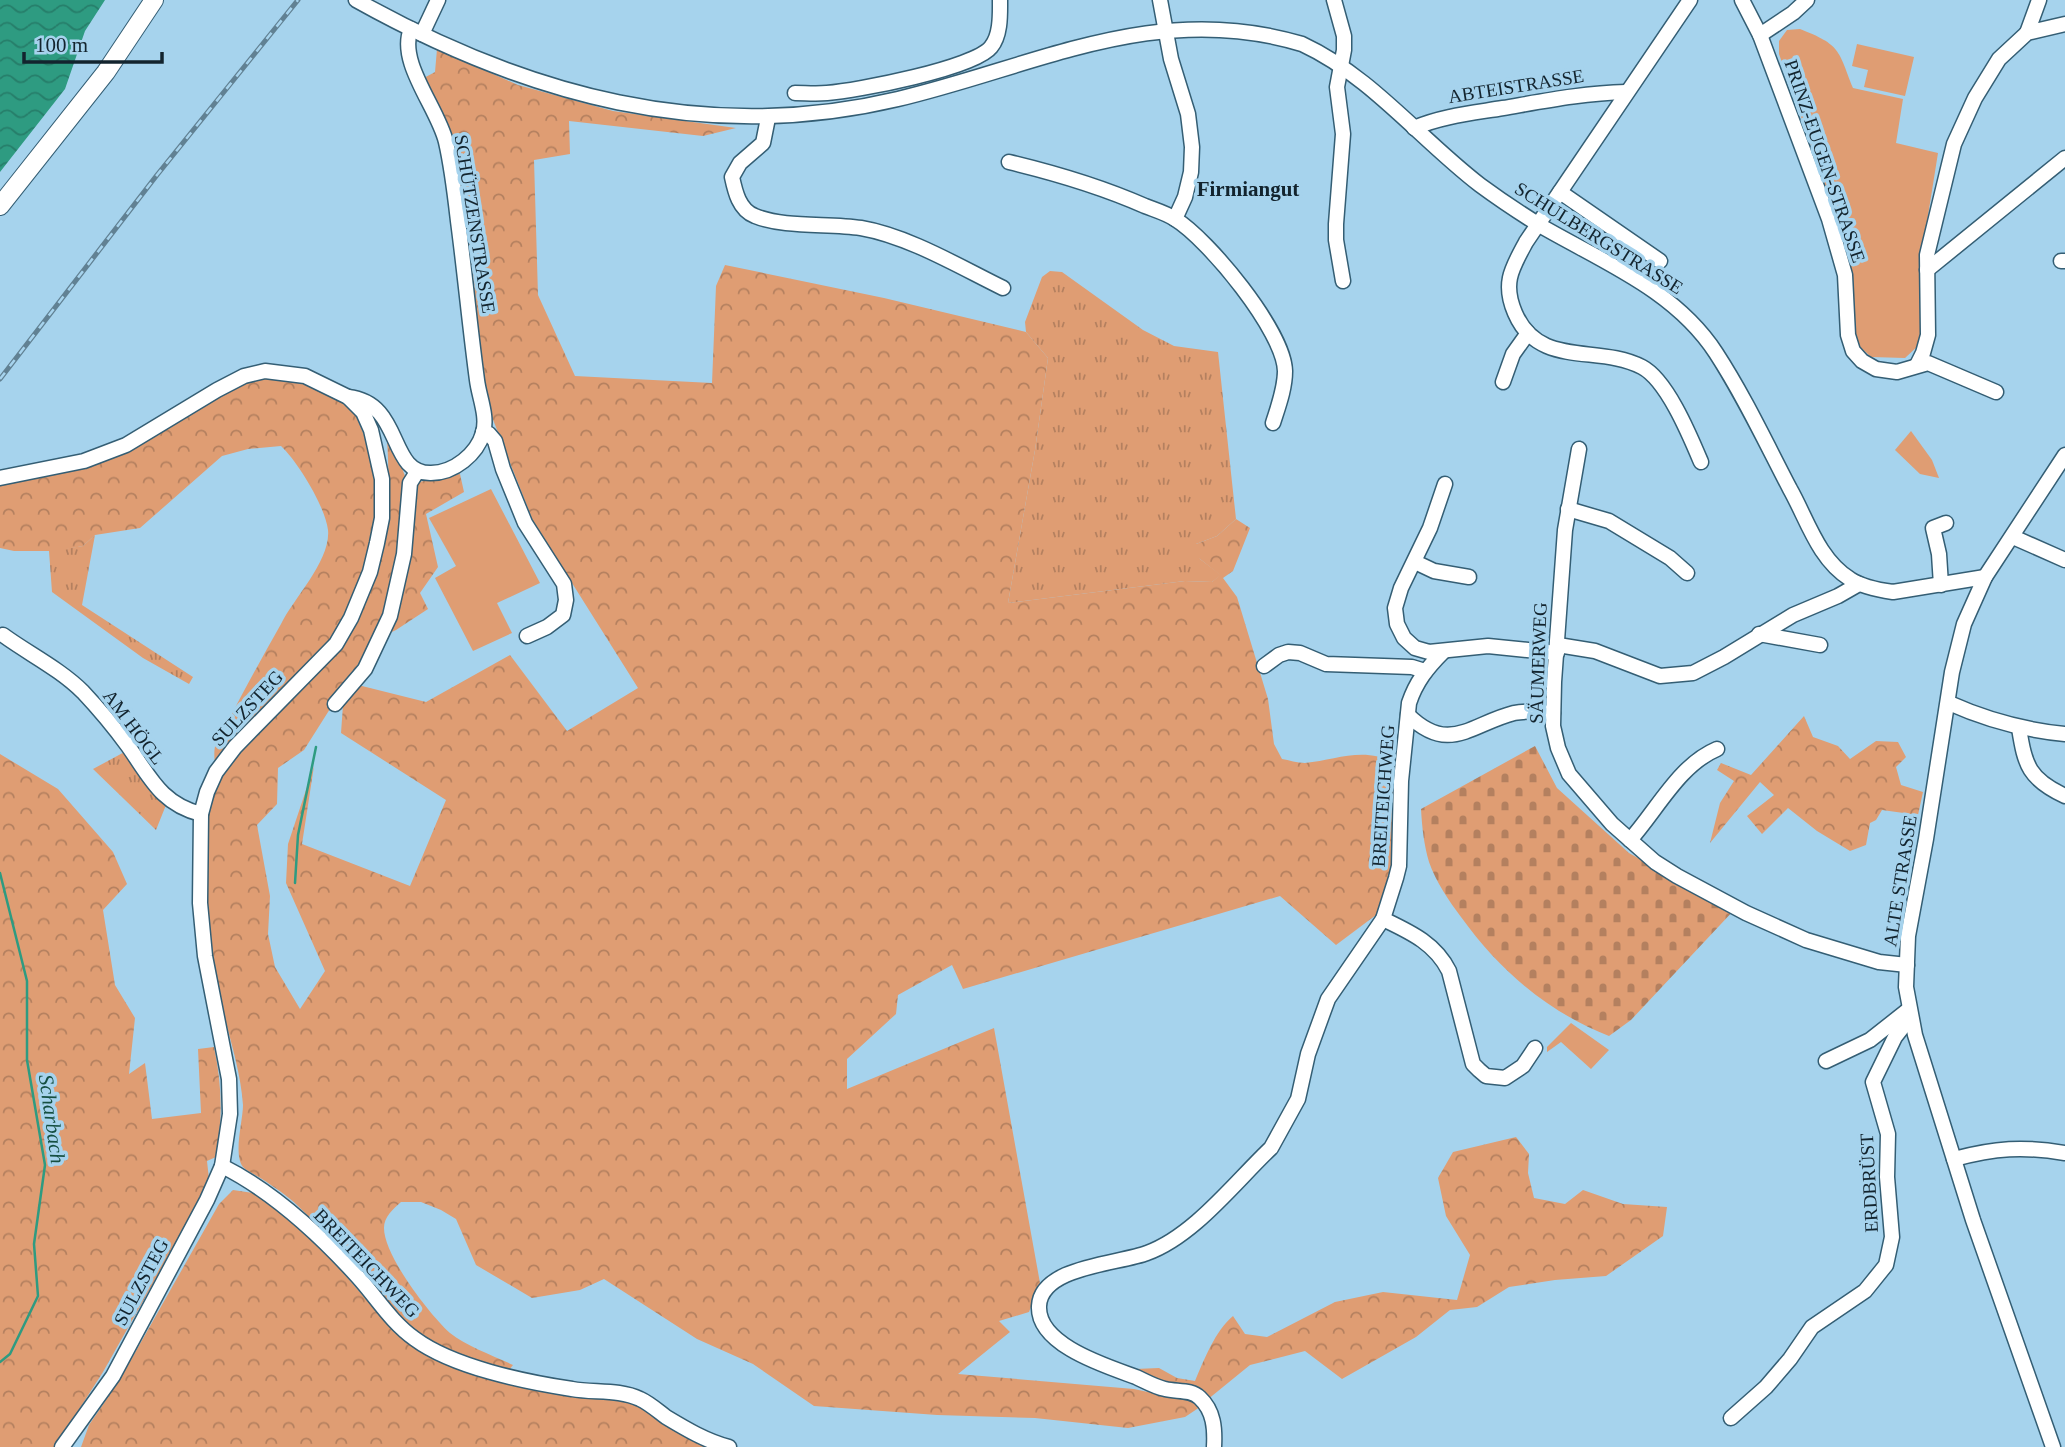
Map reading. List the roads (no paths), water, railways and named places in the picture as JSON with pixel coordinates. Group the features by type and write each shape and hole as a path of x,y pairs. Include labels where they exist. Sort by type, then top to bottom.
{"main road":[{"path":"0,206 106,72 154,0"}],"street":[{"name":"SCHULBERGSTRASSE","path":"356,0 416,31 533,80 608,102 661,111 768,118 813,114 897,100 946,86 1082,37 1124,27 1163,21 1205,20 1255,27 1296,42 1340,66 1477,183 1537,224 1647,286 1684,315 1713,348 1821,548 1841,572 1859,584 1893,592 1985,577"},
{"path":"416,31 438,0"},
{"path":"795,93 826,93 873,87 939,70 978,56 991,48 998,32 1000,0"},
{"path":"1160,0 1171,60 1188,114 1192,147 1191,172 1185,197 1175,219"},
{"path":"1334,0 1344,36 1337,87 1343,134 1336,240 1343,281"},
{"path":"1690,0 1537,224 1509,279 1512,306 1517,318 1528,333 1544,346 1576,354 1617,358 1644,368 1662,387 1701,462"},
{"name":"PRINZ-EUGEN-STRASSE","path":"1742,0 1760,35 1829,219 1845,275 1848,335 1853,351 1862,361 1876,369 1897,372 1928,363 1996,392"},
{"path":"1760,35 1807,0"},
{"path":"1917,365 1928,335 1927,255 1954,144 1975,98 1999,59 2027,33 2039,0"},
{"path":"2027,33 2065,24"},
{"name":"SCHÜTZENSTRASSE","path":"416,31 406,40 408,50 414,70 440,124 452,169 477,382 484,418 483,432 495,441 503,469 525,523 564,584 566,600 563,615 547,627 527,636"},
{"name":"ABTEISTRASSE","path":"1414,128 1438,118 1595,93 1626,92"},
{"path":"768,118 763,144 740,163 732,177 736,197 752,215 770,220 861,228 899,238 1003,288"},
{"path":"1927,270 2065,158"},
{"path":"1009,162 1120,195 1175,219 1205,244 1226,267 1263,319 1282,355 1284,385 1273,423"},
{"name":"SCHULBERGSTRASSE","path":"1560,192 1660,261"},
{"path":"1503,382 1513,354 1528,333"},
{"name":"SULZSTEG","path":"0,478 84,461 126,445 217,390 244,376 265,370 304,376 348,397 363,412 372,430 382,479 382,518 370,572 351,618 335,644 235,747 216,772 206,792 201,814 200,903 205,956 229,1079 230,1114 222,1166 207,1200 113,1376 62,1447"},
{"path":"348,397 363,399 380,411 407,464 417,472 434,473 464,461 475,450 483,432"},
{"name":"SÄUMERWEG","path":"1578,449 1560,579 1553,713 1558,748 1569,774 1630,840 1655,862 1677,876 1781,930 1850,955 1907,965"},
{"name":"ALTE STRASSE","path":"2053,1447 1973,1220 1910,1014 1906,987 1908,936 1949,703 1952,672 1965,624 1985,577 2065,455"},
{"path":"335,704 365,669 390,616 404,554 410,483 417,472"},
{"path":"1445,484 1395,608 1396,624 1404,638 1415,648 1429,652 1488,646 1595,651 1660,676 1693,673 1759,634 1859,584"},
{"path":"1569,509 1609,521 1670,558 1687,573"},
{"path":"1941,585 1939,554 1933,528 1946,523"},
{"path":"2013,537 2065,560"},
{"path":"1415,562 1434,571 1469,577"},
{"path":"1759,634 1820,645"},
{"name":"AM HÖGL","path":"3,635 80,690 109,721 147,776 168,800 201,814"},
{"path":"1264,666 1279,654 1288,652 1300,653 1326,664 1412,667 1425,671"},
{"name":"BREITEICHWEG","path":"1214,1447 1214,1421 1198,1395 1164,1389 1077,1353 1048,1332 1040,1320 1040,1301 1048,1287 1063,1275 1149,1253 1180,1236 1271,1147 1298,1099 1308,1054 1328,999 1383,919 1399,866 1399,811 1408,715 1414,688 1443,652"},
{"path":"1949,703 1980,717 2019,728 2065,734"},
{"path":"1408,715 1428,732 1448,737 1474,730 1517,712 1553,713"},
{"path":"2019,728 2024,760 2034,776 2048,788 2065,796"},
{"path":"1630,840 1691,767 1703,755 1717,749"},
{"path":"1383,919 1425,941 1444,961 1449,971 1473,1064 1486,1076 1505,1078 1512,1074 1523,1066 1535,1048"},
{"path":"1826,1061 1870,1040 1910,1014"},
{"name":"ERDBRÜST","path":"1731,1418 1766,1387 1790,1359 1812,1326 1866,1291 1886,1265 1892,1237 1886,1177 1888,1134 1873,1082 1895,1037 1910,1014"},
{"path":"1954,1160 1989,1150 2008,1148 2027,1147 2065,1153"},
{"name":"BREITEICHWEG","path":"222,1166 247,1178 320,1238 359,1278 390,1319 433,1350 459,1362 524,1380 572,1389 618,1393 641,1399 698,1435 729,1447"}],"water":[{"path":"0,0 105,0 85,31 65,89 0,172"}],"waterway":[{"path":"295,883 298,835 316,747"},
{"name":"Scharbach","path":"0,873 27,981 27,1060 45,1165 34,1244 38,1296 10,1354 0,1362"}],"railway":[{"path":"0,379 157,175 298,0"}],"district":[{"name":"Firmiangut","path":"1248,189"}]}
